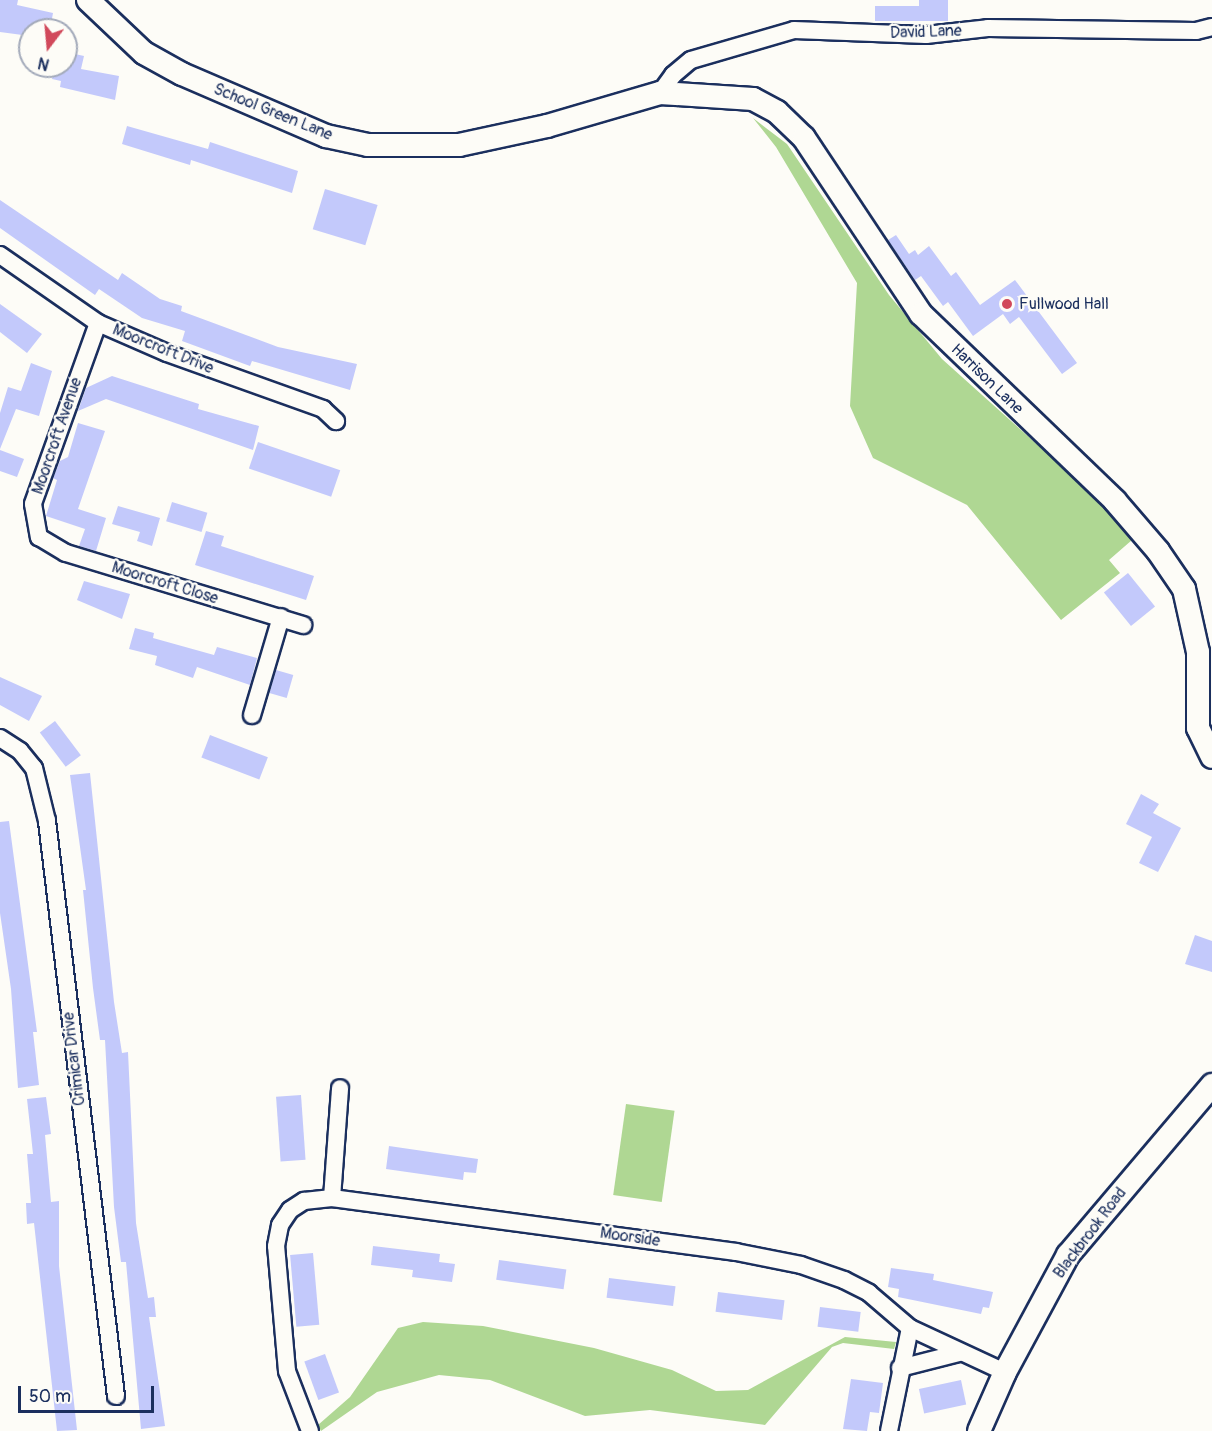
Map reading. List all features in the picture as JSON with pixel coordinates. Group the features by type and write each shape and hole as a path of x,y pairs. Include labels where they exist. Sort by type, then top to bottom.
{"street":[{"name":"School Green Lane","path":"88,0 144,53 182,74 326,136 368,145 459,145 547,126 660,93"},
{"name":"David Lane","path":"660,93 674,75 691,60 794,30 926,35 988,28 1196,31 1212,27"},
{"name":"Harrison Lane","path":"660,93 753,99 777,112 804,138 921,314 1115,501 1158,551 1184,589 1194,621 1198,652 1198,728 1212,757"},
{"name":"Moorcroft Drive","path":"0,255 98,322 167,353 323,409 336,421"},
{"name":"Moorcroft Avenue","path":"51,547 39,537 33,504 98,322"},
{"name":"Moorcroft Close","path":"51,547 303,625"},
{"path":"252,715 281,617"},
{"name":"Crimicar Drive","path":"0,738 20,751 34,768 45,810 116,1396"},
{"name":"Blackbrook Road","path":"980,1431 1005,1372 1068,1255 1212,1085"},
{"path":"332,1198 340,1088"},
{"name":"Moorside","path":"310,1431 287,1371 276,1246 280,1225 290,1210 304,1201 332,1198 736,1252 801,1265 844,1280 869,1293 910,1328 959,1353 1005,1372"},
{"path":"889,1431 900,1368 910,1328"},
{"path":"900,1368 959,1353"}],"green space":[{"path":"753,118 787,144 889,295 942,359 1088,490 1132,540 1109,560 1120,573 1061,620 967,505 873,458 850,406 857,283 776,147"},
{"path":"626,1104 675,1111 662,1202 613,1195"},
{"path":"423,1322 483,1326 594,1348 672,1370 716,1391 748,1390 845,1337 896,1342 894,1349 843,1343 832,1347 765,1425 650,1410 585,1416 490,1380 439,1375 377,1392 321,1431 318,1425 350,1397 398,1328"}],"building":[{"path":"0,0 18,0 17,5 53,13 52,18 18,18 18,34 0,32"},
{"path":"919,0 948,0 948,21 875,21 875,6 919,6"},
{"path":"78,55 84,56 81,69 119,76 115,100 60,87 61,81 52,79 78,78"},
{"path":"127,126 208,149 210,142 298,171 292,193 191,160 190,165 122,144"},
{"path":"325,189 378,205 365,245 313,229"},
{"path":"0,200 118,280 122,273 160,299 182,306 181,311 278,347 357,364 350,390 252,361 250,366 182,341 185,331 142,318 99,289 95,295 0,228"},
{"name":"Fullwood Hall","path":"896,235 909,254 915,250 918,255 929,246 951,276 956,272 980,305 1015,280 1077,363 1062,374 1019,317 1010,324 1003,314 973,336 948,302 943,306 921,276 915,280 888,240"},
{"path":"0,304 42,334 27,353 0,332"},
{"path":"31,363 52,371 39,416 16,409 0,449 0,413 8,387 21,391"},
{"path":"112,376 199,404 198,409 259,426 253,450 106,399 78,411 86,388"},
{"path":"78,423 105,431 78,509 106,518 96,551 79,546 85,529 46,516 57,480 53,478 60,461 68,457"},
{"path":"258,442 340,470 331,497 249,468"},
{"path":"0,450 24,459 17,477 0,471"},
{"path":"172,502 207,513 202,532 166,521"},
{"path":"118,506 160,518 152,546 137,541 140,532 112,524"},
{"path":"206,531 224,536 221,546 314,576 306,600 195,565"},
{"path":"1128,573 1155,606 1131,626 1104,593"},
{"path":"84,581 130,594 122,619 77,600"},
{"path":"135,628 154,633 153,638 214,655 217,647 257,658 250,685 197,667 193,678 155,665 157,656 129,649"},
{"path":"276,670 293,675 287,698 269,693"},
{"path":"0,677 42,696 29,721 0,705"},
{"path":"55,721 81,755 66,767 40,732"},
{"path":"210,735 268,757 259,780 201,757"},
{"path":"90,773 114,1002 122,1053 128,1052 136,1223 148,1298 154,1297 156,1317 149,1317 165,1426 141,1429 126,1262 121,1262 114,1207 105,1040 100,1040 93,988 83,890 86,890 70,775"},
{"path":"1141,794 1159,804 1153,813 1181,828 1158,872 1139,863 1152,837 1126,824"},
{"path":"9,821 37,1032 33,1032 39,1085 18,1088 11,989 0,913 0,822"},
{"path":"1195,935 1212,941 1212,972 1185,964"},
{"path":"301,1095 306,1160 281,1162 276,1097"},
{"path":"46,1097 51,1134 45,1135 51,1202 59,1201 59,1266 77,1430 57,1431 34,1223 27,1224 26,1203 31,1203 27,1154 33,1154 27,1099"},
{"path":"389,1146 478,1159 476,1173 464,1172 463,1180 386,1169"},
{"path":"373,1246 440,1254 439,1262 455,1264 452,1282 412,1277 413,1270 371,1265"},
{"path":"313,1253 319,1325 296,1327 290,1255"},
{"path":"499,1260 566,1269 564,1289 496,1280"},
{"path":"891,1268 934,1274 933,1280 993,1292 989,1308 983,1307 981,1314 898,1297 899,1289 888,1287"},
{"path":"609,1278 676,1286 673,1306 607,1298"},
{"path":"718,1292 785,1300 782,1320 716,1312"},
{"path":"820,1307 861,1312 858,1332 818,1327"},
{"path":"325,1354 339,1393 318,1400 304,1362"},
{"path":"851,1379 883,1383 879,1413 870,1412 867,1431 843,1429"},
{"path":"961,1380 966,1404 924,1413 919,1389"}],"place":[{"name":"Fullwood Hall","path":"1007,304"}]}
